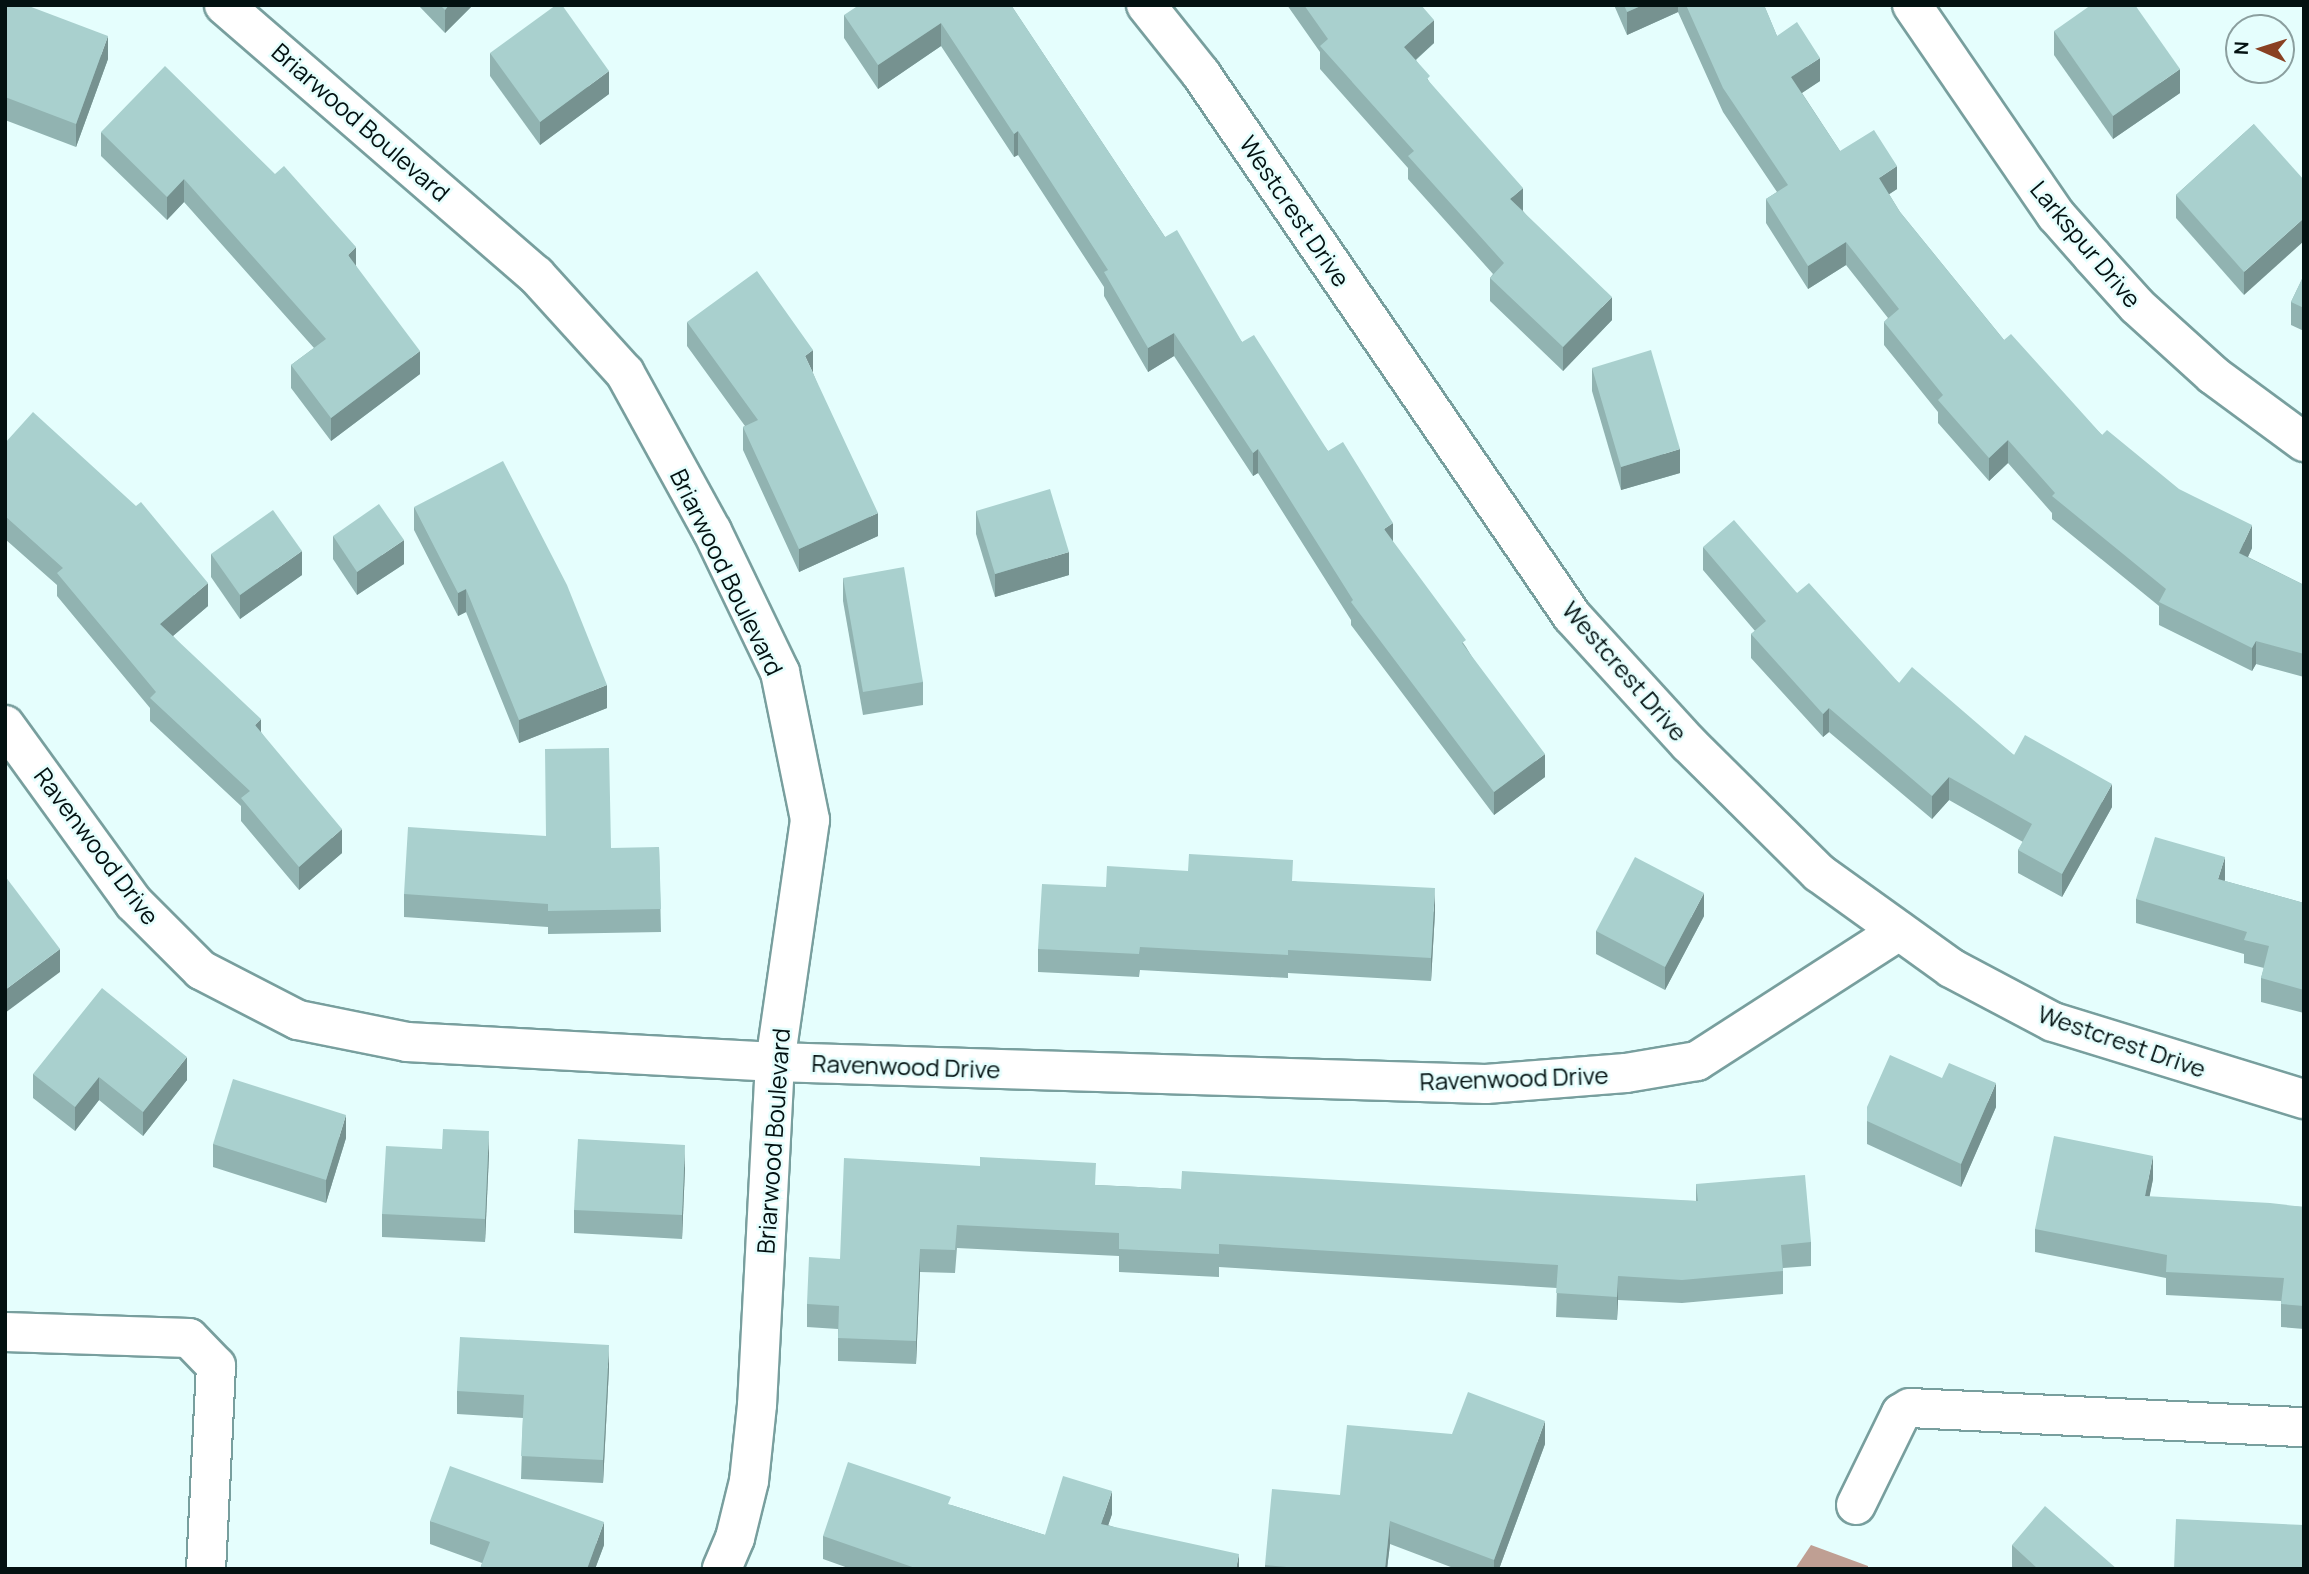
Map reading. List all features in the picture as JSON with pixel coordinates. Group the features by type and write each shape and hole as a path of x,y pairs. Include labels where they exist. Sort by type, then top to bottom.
{"street":[{"name":"Briarwood Boulevard","path":"224,5 536,275 625,373 712,531 780,672 810,820 775,1062 758,1391 751,1468 734,1538 722,1569"},
{"name":"Westcrest Drive","path":"1146,5 1202,74 1572,616 1689,744 1819,873 1951,968 2053,1022 2304,1100"},
{"name":"Larkspur Drive","path":"1930,13 2056,215 2137,306 2213,374 2304,442"},
{"name":"Ravenwood Drive","path":"5,725 134,903 201,970 298,1020 407,1042 775,1062 1486,1084 1626,1073 1697,1061 1899,931"},
{"path":"5,1332 189,1338 216,1366 206,1569"},
{"path":"1856,1505 1901,1413 1910,1408 2304,1427"}],"shaded area":[{"path":"1811,1545 1868,1566 1868,1569 1795,1569"}],"building":[{"path":"5,5 26,5 108,36 76,124 5,97"},
{"path":"556,5 562,5 609,71 540,122 490,53"},
{"path":"859,5 1011,5 1165,237 1177,230 1242,342 1254,335 1328,451 1343,442 1393,523 1384,529 1466,640 1462,643 1545,754 1494,792 1351,602 1353,600 1258,449 1253,453 1174,333 1148,348 1104,272 1108,270 1018,131 1014,134 941,23 878,65 844,15"},
{"path":"1304,5 1421,5 1434,20 1404,47 1430,76 1427,79 1523,188 1510,199 1612,297 1563,347 1490,278 1504,263 1408,156 1414,151 1320,46 1328,39"},
{"path":"1624,5 1643,5 1627,12"},
{"path":"1686,5 1764,5 1777,36 1797,22 1820,58 1791,77 1840,151 1874,130 1897,166 1879,178 1900,212 2004,340 2011,334 2102,435 2107,430 2179,489 2252,525 2239,553 2304,585 2304,654 2256,641 2252,648 2159,602 2166,589 2052,496 2055,493 2008,440 1989,458 1938,400 1943,395 1884,322 1899,309 1846,242 1808,266 1766,199 1788,185 1723,88"},
{"path":"2091,5 2135,5 2180,69 2113,116 2054,31"},
{"path":"165,66 275,174 284,166 356,247 348,255 420,351 331,418 291,365 326,339 184,179 167,197 101,132"},
{"path":"2254,124 2304,180 2304,218 2244,272 2176,195"},
{"path":"757,271 813,350 805,356 878,513 799,549 743,427 758,420 687,322"},
{"path":"2304,275 2304,308 2291,302"},
{"path":"1651,350 1680,449 1621,467 1592,368"},
{"path":"33,412 136,506 141,502 208,583 160,624 261,719 255,725 342,829 299,867 241,798 250,791 150,698 156,692 57,573 63,568 5,516 5,443"},
{"path":"503,461 567,585 607,685 519,720 466,589 458,593 414,507"},
{"path":"1050,489 1069,552 995,574 976,511"},
{"path":"379,504 404,540 357,572 333,536"},
{"path":"273,510 302,551 240,595 211,554"},
{"path":"1734,520 1797,593 1809,583 1899,683 1912,667 2014,755 2025,735 2112,784 2062,874 2018,850 2032,824 1949,777 1932,796 1829,708 1823,714 1751,634 1766,621 1703,547"},
{"path":"904,567 923,682 863,692 843,578"},
{"path":"609,748 611,848 659,847 661,909 548,911 548,904 404,894 408,827 546,836 545,749"},
{"path":"2155,837 2225,857 2218,879 2304,903 2304,990 2261,978 2269,946 2244,940 2247,932 2136,899"},
{"path":"1189,854 1293,860 1292,881 1435,888 1431,958 1288,950 1288,955 1140,947 1139,954 1038,949 1042,884 1106,887 1107,866 1188,871"},
{"path":"1635,857 1704,893 1665,967 1596,931"},
{"path":"5,876 60,949 5,990"},
{"path":"102,988 187,1057 143,1112 99,1077 75,1107 33,1074"},
{"path":"1890,1055 1942,1078 1949,1063 1996,1083 1961,1164 1867,1121 1867,1107"},
{"path":"233,1079 346,1115 326,1180 213,1144"},
{"path":"443,1129 489,1131 485,1219 382,1214 386,1146 442,1149"},
{"path":"2054,1136 2153,1156 2145,1196 2304,1207 2304,1306 2281,1304 2284,1278 2166,1272 2167,1255 2035,1229"},
{"path":"578,1139 685,1145 682,1215 574,1210"},
{"path":"980,1157 1096,1163 1095,1185 1181,1189 1182,1171 1698,1201 1696,1184 1805,1175 1811,1242 1781,1245 1783,1271 1682,1280 1618,1276 1617,1297 1556,1293 1558,1265 1219,1244 1219,1254 1119,1249 1119,1233 957,1225 955,1250 920,1249 916,1341 838,1338 839,1306 807,1304 809,1257 840,1259 844,1158 980,1166"},
{"path":"460,1337 609,1345 603,1460 521,1456 524,1395 457,1391"},
{"path":"1468,1392 1545,1421 1494,1560 1390,1521 1385,1569 1309,1569 1265,1565 1272,1489 1340,1495 1347,1425 1452,1434"},
{"path":"848,1462 951,1497 948,1504 1045,1535 1063,1476 1112,1491 1101,1524 1239,1554 1236,1569 918,1569 823,1536"},
{"path":"450,1466 604,1522 587,1569 480,1569 490,1542 430,1521"},
{"path":"2045,1506 2117,1569 2037,1569 2012,1545"},
{"path":"2176,1519 2304,1525 2304,1569 2174,1569"}]}
